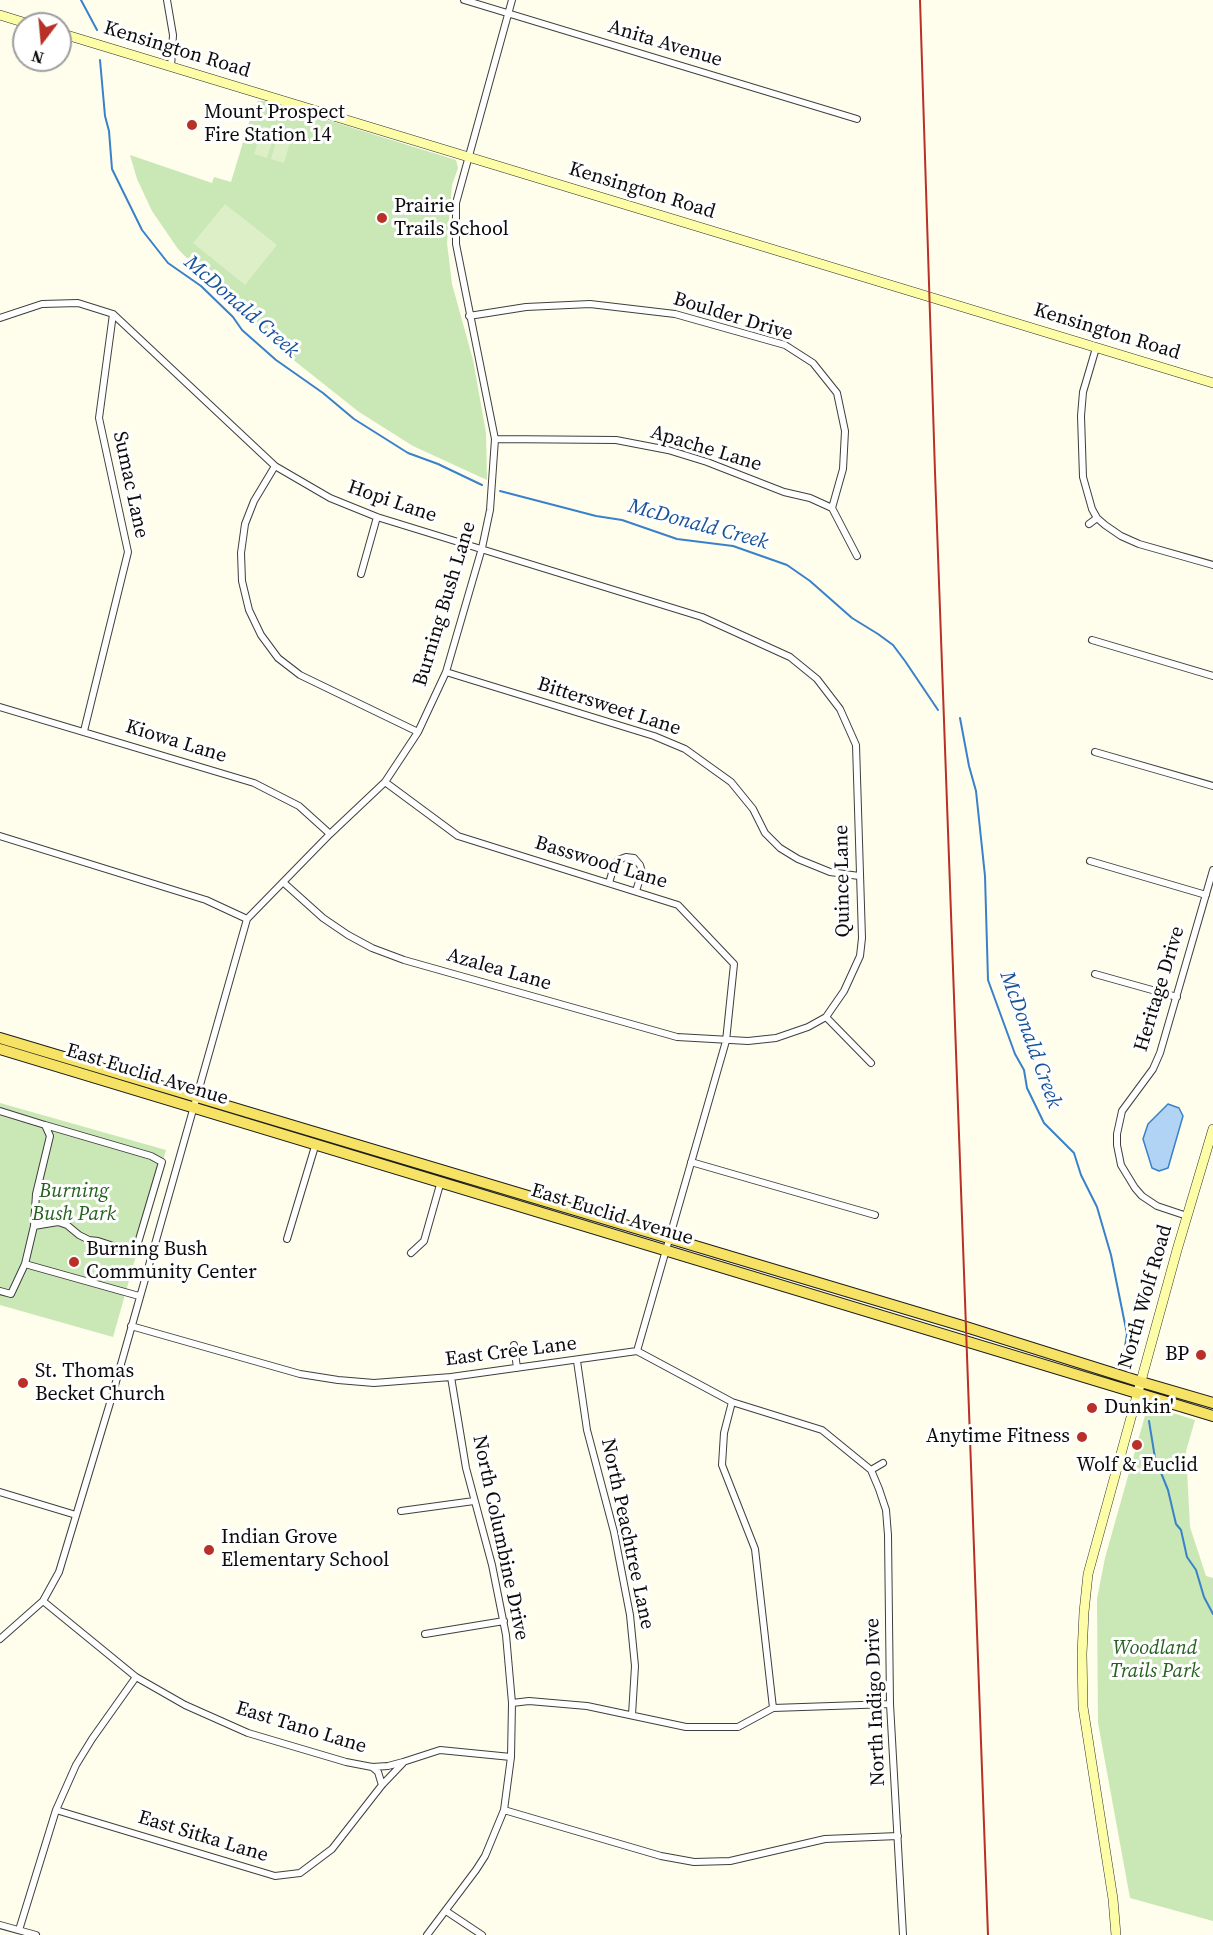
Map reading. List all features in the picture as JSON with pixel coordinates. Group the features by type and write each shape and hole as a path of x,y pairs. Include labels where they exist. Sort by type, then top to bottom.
{"main road":[{"name":"Kensington Road","path":"72,37 1213,383"},
{"name":"East Euclid Avenue","path":"0,1038 195,1102 442,1177 667,1244 972,1329 1213,1403"},
{"name":"East Euclid Avenue","path":"0,1049 195,1102"},
{"name":"North Wolf Road","path":"1116,1935 1115,1914 1083,1707 1082,1654 1088,1574 1213,1129"},
{"name":"East Euclid Avenue","path":"667,1244 1213,1416"}],"street":[{"path":"167,0 173,35 171,67"},
{"name":"Anita Avenue","path":"464,0 857,119"},
{"name":"Burning Bush Lane","path":"0,1639 43,1601 59,1572 247,920 330,834 385,782 418,732 446,672 482,548 490,510 495,439 456,244 456,203 512,0"},
{"name":"Hopi Lane","path":"0,318 42,304 78,303 113,314 275,466 330,498 377,517 702,617 790,657 817,679"},
{"name":"Boulder Drive","path":"469,315 526,307 590,304 675,314 785,345 813,363 837,393 845,431 843,469 832,508"},
{"name":"Sumac Lane","path":"84,730 128,552 99,418 113,314"},
{"path":"1096,348 1083,392 1081,416 1083,477 1087,499 1097,518 1113,532 1131,541 1213,565"},
{"name":"Apache Lane","path":"495,439 616,440 668,450 707,462 784,492 810,498 832,508"},
{"path":"275,466 254,501 245,524 241,553 242,581 249,610 261,635 278,658 300,675 418,732"},
{"path":"832,508 857,556"},
{"path":"361,573 377,517"},
{"path":"1089,524 1097,518"},
{"path":"1092,640 1213,676"},
{"name":"Bittersweet Lane","path":"446,672 654,736 685,749 731,782 753,809 765,832 780,848 798,860 830,873 859,876"},
{"name":"Quince Lane","path":"726,1041 776,1038 807,1027 826,1017 844,991 860,956 862,938 856,745 840,709 817,679"},
{"name":"Kiowa Lane","path":"0,706 254,783 299,806 330,834"},
{"path":"1095,752 1213,786"},
{"name":"Basswood Lane","path":"385,782 458,836 678,905 734,964 726,1041 637,1351"},
{"path":"0,836 206,900 247,920"},
{"path":"609,883 618,860 626,857 634,858 642,872 636,891"},
{"path":"1090,861 1206,895"},
{"name":"Heritage Drive","path":"1187,1216 1157,1206 1142,1196 1124,1173 1117,1145 1117,1134 1122,1111 1156,1062 1213,870"},
{"name":"Azalea Lane","path":"284,883 323,918 348,935 372,948 404,960 678,1037 726,1041"},
{"path":"1095,975 1177,997"},
{"path":"826,1017 872,1063"},
{"path":"0,1111 151,1156 162,1162 135,1253 99,1241 88,1240 73,1231 67,1224 58,1222 34,1226"},
{"path":"0,1291 11,1294 25,1263 34,1226 36,1194 50,1136 45,1125"},
{"path":"287,1239 317,1139"},
{"path":"691,1162 875,1215"},
{"path":"411,1253 424,1241 442,1177"},
{"path":"25,1263 139,1296"},
{"name":"East Cree Lane","path":"131,1326 319,1377 374,1383 451,1377 637,1351"},
{"path":"514,1345 516,1368"},
{"path":"637,1351 732,1402 822,1430 871,1470 883,1463"},
{"name":"North Peachtree Lane","path":"577,1361 587,1430 614,1532 632,1623 635,1666 632,1715"},
{"name":"North Columbine Drive","path":"427,1935 477,1870 485,1856 504,1810 511,1757 512,1703 504,1621 492,1565 466,1468 451,1377"},
{"path":"732,1402 723,1433 722,1465 754,1549 773,1708"},
{"name":"North Indigo Drive","path":"871,1470 886,1510 890,1704 903,1935"},
{"path":"0,1492 76,1515"},
{"path":"401,1511 474,1501"},
{"name":"East Tano Lane","path":"43,1601 136,1677 185,1705 248,1733 346,1762 372,1767 388,1766 440,1750 511,1757"},
{"path":"424,1634 504,1621"},
{"path":"19,1930 56,1810 76,1765 136,1677"},
{"path":"512,1703 529,1701 564,1703 686,1727 738,1727 773,1708 890,1704"},
{"name":"East Sitka Lane","path":"56,1810 275,1876 300,1873 332,1849 403,1762"},
{"path":"372,1767 378,1772 382,1785"},
{"path":"504,1810 661,1856 707,1863 742,1859 810,1841 898,1836"},
{"path":"446,1911 482,1935"},
{"path":"0,1925 36,1935"}],"green space":[{"path":"258,101 266,101 456,160 458,168 452,185 447,243 452,284 473,360 486,433 487,480 413,446 359,412 296,362 235,307 178,249 152,211 137,179 130,155 212,183 214,177 231,182 254,106"},
{"path":"263,126 276,130 267,158 254,154"},
{"path":"279,131 292,135 284,163 271,159"},
{"path":"225,204 277,245 245,285 193,243"},
{"name":"Burning Bush Park","path":"0,1103 166,1150 113,1337 0,1305"},
{"name":"Woodland Trails Park","path":"1148,1405 1195,1420 1186,1451 1190,1527 1206,1576 1213,1578 1213,1921 1130,1898 1098,1723 1097,1599 1105,1558"}],"water":[{"path":"1168,1104 1179,1108 1183,1116 1168,1168 1159,1171 1152,1168 1143,1139 1148,1124"}],"waterway":[{"name":"McDonald Creek","path":"81,0 97,30"},
{"name":"McDonald Creek","path":"100,60 112,169 142,230 168,263 201,286 233,317 242,330 276,360 323,393 354,419 408,453 438,464 482,485"},
{"name":"McDonald Creek","path":"500,491 596,516 622,520 677,539 733,546 787,565 810,581 852,618 893,645 938,710"},
{"name":"McDonald Creek","path":"960,718 976,791 985,876 988,980 1015,1054 1024,1070 1027,1088 1044,1123 1074,1153 1081,1175 1097,1207 1111,1255 1127,1334 1124,1353"},
{"name":"McDonald Creek","path":"1149,1421 1155,1458 1168,1490 1176,1524 1181,1530 1187,1557 1196,1570 1204,1597 1213,1614"}],"railway":[{"path":"920,0 988,1935"}],"place":[{"name":"Mount Prospect Fire Station 14","path":"192,125"},
{"name":"Prairie Trails School","path":"382,218"},
{"name":"Burning Bush Community Center","path":"74,1262"},
{"name":"BP","path":"1201,1355"},
{"name":"St. Thomas Becket Church","path":"23,1383"},
{"name":"Dunkin'","path":"1092,1408"},
{"name":"Anytime Fitness","path":"1082,1437"},
{"name":"Wolf & Euclid","path":"1137,1445"},
{"name":"Indian Grove Elementary School","path":"209,1550"}]}
